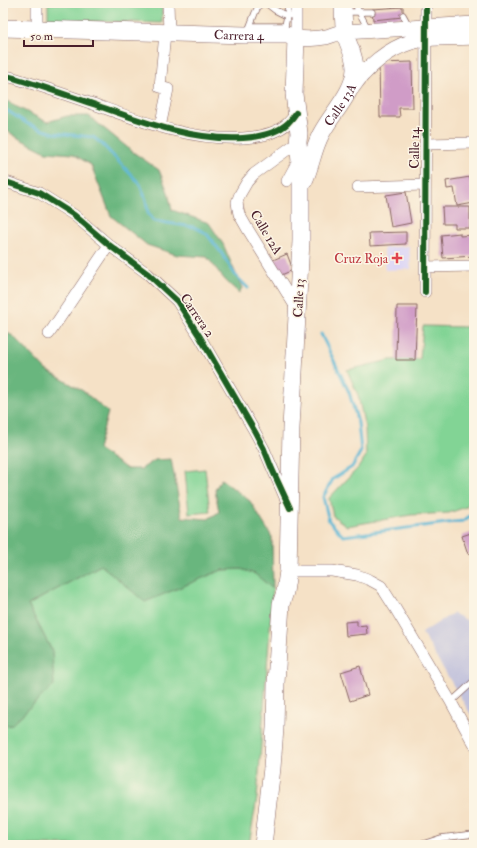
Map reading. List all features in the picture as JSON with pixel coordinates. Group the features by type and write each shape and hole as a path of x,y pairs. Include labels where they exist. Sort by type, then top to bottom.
{"main road":[{"name":"Carrera 4","path":"3,28 167,33 248,30 289,33 309,39 325,37 340,32 348,14 369,31 410,28 426,33 474,37"},
{"name":"Calle 13A","path":"294,185 308,173 318,140 329,120 344,100 355,71 354,55 348,41 348,14"},
{"name":"Carrera 4","path":"344,100 362,75 384,55 426,33 474,24"},
{"name":"Calle 13","path":"285,592 288,571 291,428 301,241 294,185 300,159 298,142 299,133 289,33"},
{"path":"296,113 309,125 315,126 329,120"},
{"path":"263,845 272,768 279,622 281,604 285,592"},
{"path":"274,845 286,727 289,638 288,605 285,592"}],"street":[{"path":"37,3 37,28"},
{"path":"160,127 168,89 160,87 167,33 168,3"},
{"name":"Calle 13","path":"289,33 291,15 296,3"},
{"name":"Calle 14","path":"424,292 426,3"},
{"path":"3,75 160,127 196,136 235,139 265,136 288,123 296,113"},
{"name":"Calle 12A","path":"298,142 254,174 247,182 237,202 239,214 298,310"},
{"path":"425,144 474,143"},
{"name":"Carrera 2","path":"3,181 39,192 74,215 148,274 177,301 200,337 255,432 290,508"},
{"path":"358,187 425,185"},
{"path":"49,334 110,245"},
{"path":"425,266 474,266"},
{"path":"288,571 332,571 357,575 381,586 451,702 474,744"}],"lane":[{"path":"248,30 260,3"},
{"path":"266,3 275,10 291,15"},
{"path":"288,3 291,15 289,33"},
{"path":"348,14 372,12"},
{"path":"348,14 369,31"},
{"path":"403,15 410,28"},
{"path":"451,702 474,681"},
{"path":"420,845 442,838 474,834"}],"shaded area":[{"name":"Cruz Roja","path":"409,246 411,269 385,270 384,248"},
{"path":"453,613 474,624 474,713 471,715 422,633"}],"green space":[{"path":"48,3 162,3 162,23 48,20"},
{"path":"3,98 13,105 47,122 67,116 89,116 133,152 159,170 168,192 172,210 209,223 223,244 242,288 239,293 225,280 207,257 177,255 147,245 111,216 91,165 73,154 46,152 18,138 3,128"},
{"path":"470,311 474,311 474,492 466,507 449,513 411,515 347,526 333,516 329,498 358,468 366,456 365,428 358,395 347,370 390,360 420,359 423,326 468,327"},
{"path":"3,331 13,336 46,370 83,391 108,412 98,449 127,469 141,469 155,460 171,459 182,517 208,519 219,512 215,490 221,479 250,501 272,537 273,589 255,574 241,569 222,570 145,602 101,565 28,605 52,651 54,685 11,725 3,726"},
{"path":"205,469 210,512 189,514 185,471"},
{"path":"101,565 145,601 222,570 241,569 256,574 273,589 257,798 249,845 3,845 3,726 11,725 52,651 28,605"}],"building":[{"path":"403,7 403,17 373,20 372,9"},
{"path":"412,62 413,108 399,108 400,117 380,117 379,63"},
{"path":"470,177 474,203 457,206 454,188 447,189 446,181"},
{"path":"406,192 411,223 391,227 386,195"},
{"path":"442,207 470,207 470,228 455,228 455,224 443,224"},
{"path":"406,232 406,244 370,246 369,233"},
{"path":"460,233 460,236 474,235 474,256 443,258 441,235"},
{"path":"287,254 293,270 279,276 273,260"},
{"path":"397,306 417,306 415,360 396,360"},
{"path":"474,532 474,553 468,554 462,536"},
{"path":"357,621 357,626 366,625 367,634 346,636 345,622"},
{"path":"360,666 368,695 350,701 341,672"}],"waterway":[{"path":"3,108 28,124 43,130 54,133 93,137 102,144 140,184 146,200 148,213 154,221 194,227 206,233 236,276 248,288"},
{"path":"321,334 349,392 358,423 361,451 352,467 333,479 323,497 329,521 343,536 463,521 474,513"}],"cycle path":[{"path":"425,292 426,3"},
{"path":"3,75 148,123 185,133 204,136 224,138 255,137 278,130 289,122 296,113"},
{"path":"3,181 39,193 74,215 109,245 148,274 177,301 200,337 255,432 290,508"}],"place":[{"name":"Cruz Roja","path":"397,258"}]}
